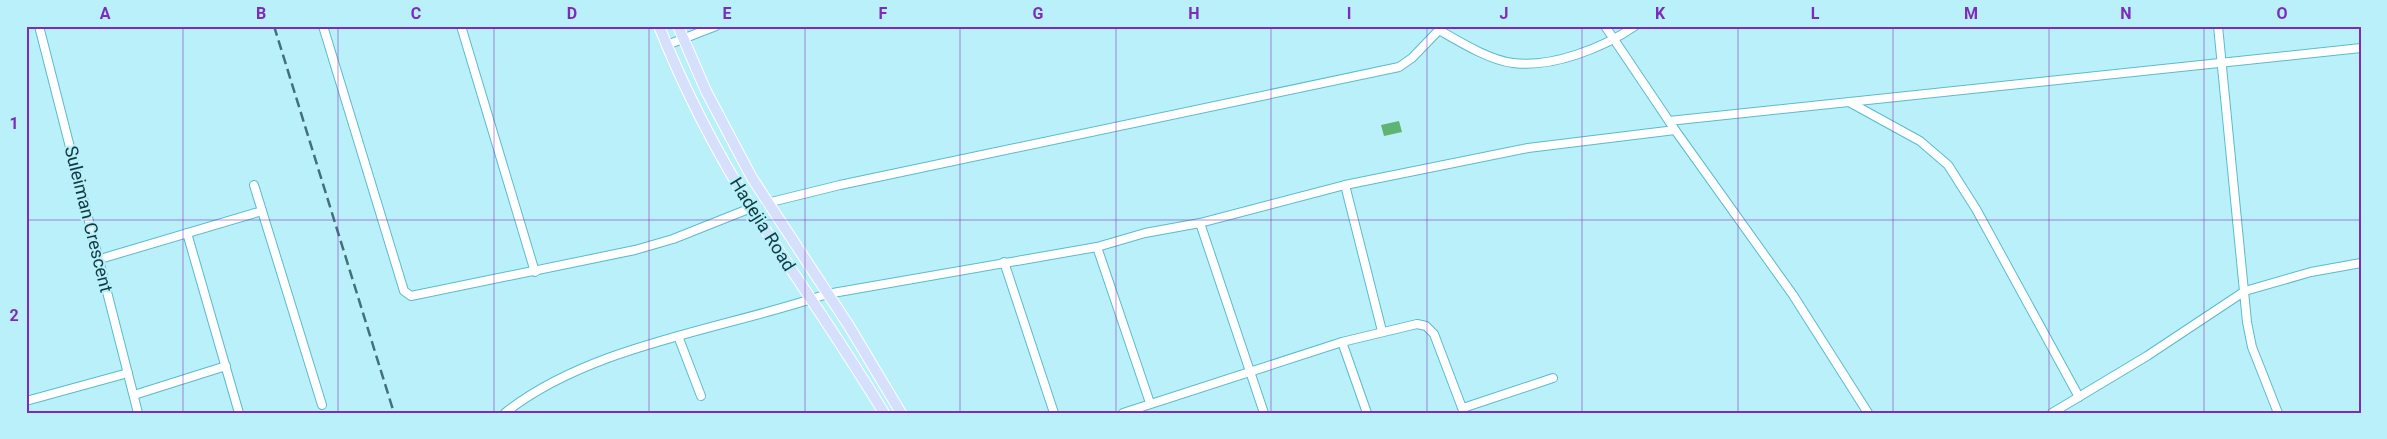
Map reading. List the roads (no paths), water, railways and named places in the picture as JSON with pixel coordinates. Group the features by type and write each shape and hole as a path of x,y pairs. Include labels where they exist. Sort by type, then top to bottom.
{"main road":[{"name":"Hadejia Road","path":"659,26 707,128 752,208 884,413"},
{"name":"Hadejia Road","path":"678,26 725,130 767,203 827,294 901,413"}],"street":[{"name":"Suleiman Crescent","path":"39,26 138,413"},
{"path":"323,26 404,291 408,295 411,296 535,272 636,250 673,239 752,208"},
{"path":"461,26 535,272"},
{"path":"667,45 716,26"},
{"path":"1606,26 1675,130 1793,295 1868,413"},
{"path":"767,203 850,183 1399,67 1412,58 1436,28 1469,47 1510,63 1532,64 1569,56 1615,40 1635,26"},
{"path":"2218,26 2247,322 2252,347 2278,413"},
{"path":"1669,121 2361,48"},
{"path":"1849,102 1920,140 1948,165 1976,209 2079,397"},
{"path":"506,413 526,396 559,377 678,336 827,294 1097,247 1145,233 1200,223 1345,185 1528,148 1675,130"},
{"path":"254,185 322,405"},
{"path":"1345,185 1382,331"},
{"path":"100,260 262,211"},
{"path":"1200,223 1264,413"},
{"path":"187,233 239,413"},
{"path":"1097,247 1150,403"},
{"path":"1004,262 1054,413"},
{"path":"2052,413 2147,356 2245,291 2311,272 2361,263"},
{"path":"1123,413 1342,342 1416,324 1426,326 1434,334 1463,410 1553,378"},
{"path":"678,336 701,396"},
{"path":"1342,342 1367,413"},
{"path":"134,395 226,366"},
{"path":"26,401 128,373"}],"railway":[{"path":"274,26 394,413"}]}
